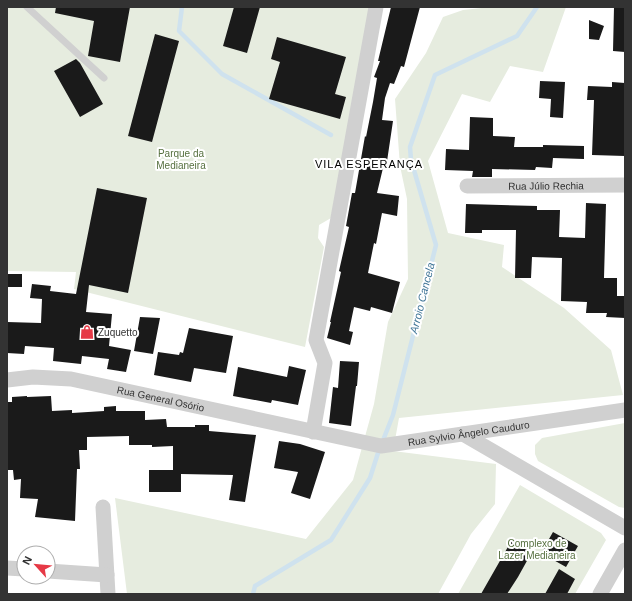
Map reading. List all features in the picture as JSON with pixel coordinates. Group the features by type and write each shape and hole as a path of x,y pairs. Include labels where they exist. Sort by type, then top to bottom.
{"street":[{"path":"313,432 325,363 316,340 376,7"},
{"name":"Rua Júlio Rechia","path":"467,186 625,185"},
{"name":"Rua General Osório","path":"7,380 33,377 71,379 313,432"},
{"name":"Rua Sylvio Ângelo Cauduro","path":"313,432 381,446 625,410"},
{"path":"464,434 625,528"},
{"path":"103,508 108,594"},
{"path":"600,594 625,550"},
{"path":"56,572 107,575"}],"lane":[{"path":"27,7 104,78"}],"green space":[{"name":"Parque da Medianeira","path":"7,7 370,7 331,218 319,225 318,238 324,247 305,347 74,289 76,272 7,271"},
{"path":"491,7 566,7 543,72 510,66 490,102 462,94 428,161 448,233 504,245 502,267 564,308 611,350 623,395 399,418 393,451 496,464 495,504 471,534 438,594 127,594 115,498 306,539 353,480 374,404 388,322 408,279 407,199 400,166 395,99 426,53 443,17 463,10"},
{"path":"625,423 625,508 619,507 538,461 535,454 535,445 542,438"},
{"name":"Complexo de Lazer Medianeira","path":"520,485 601,533 606,540 575,594 458,594"}],"building":[{"path":"56,7 130,7 120,62 88,56 94,21 55,13"},
{"path":"234,7 260,7 247,53 223,46"},
{"path":"391,7 420,7 404,67 401,66 394,84 390,83 385,98 382,120 393,121 386,168 383,168 377,193 399,196 397,216 382,213 376,244 374,243 368,273 400,282 392,313 371,307 370,311 354,307 349,331 353,332 350,345 327,338 341,272 339,271 349,227 346,226 352,193 355,193 365,136 366,137 373,102 377,78 374,77 380,61 378,61"},
{"path":"614,7 625,7 625,52 613,51"},
{"path":"589,20 604,26 599,40 589,39"},
{"path":"155,34 179,41 152,142 128,136"},
{"path":"277,37 346,57 335,94 346,97 340,119 269,99 280,62 271,59"},
{"path":"76,59 80,63 103,104 80,117 54,71"},
{"path":"540,81 565,82 563,118 550,117 551,99 539,98"},
{"path":"612,82 625,83 625,156 592,155 594,100 587,100 588,86 612,87"},
{"path":"470,117 493,118 493,136 515,137 514,147 543,147 543,145 584,146 584,159 553,158 552,168 536,167 535,170 492,169 492,177 472,177 473,171 445,170 446,149 469,150"},
{"path":"97,188 147,198 128,293 89,285 86,312 112,314 109,346 131,350 126,372 107,369 109,359 82,356 81,364 53,361 54,348 25,346 24,354 7,353 7,322 41,323 42,299 30,298 32,284 51,286 50,291 76,294"},
{"path":"586,203 606,204 604,278 617,278 617,296 625,296 625,318 606,317 607,313 586,313 587,302 561,301 562,258 532,257 531,278 515,278 516,230 482,230 482,233 465,233 466,204 537,206 537,210 560,210 559,237 585,238"},
{"path":"7,274 22,274 22,287 7,287"},
{"path":"140,317 160,318 153,354 134,351"},
{"path":"189,328 233,336 226,373 194,368 191,382 154,375 158,352 179,355 180,352 183,353"},
{"path":"340,361 359,362 351,426 329,423 333,387 338,388"},
{"path":"289,366 306,370 298,405 272,400 271,403 233,396 238,367 287,377"},
{"path":"51,396 52,411 72,410 72,413 104,411 104,407 116,406 116,411 145,411 145,420 166,419 167,427 195,427 195,425 209,425 209,431 256,435 245,502 229,500 233,475 181,474 181,492 149,492 149,470 173,470 173,446 152,447 152,445 129,445 129,436 87,437 87,450 79,450 80,469 77,469 75,521 35,517 38,499 20,498 21,479 14,480 13,470 7,470 7,402 12,402 12,397"},
{"path":"279,441 300,444 325,452 310,499 291,493 298,472 274,468"},
{"path":"553,532 578,546 566,567 541,553"},
{"path":"513,538 533,550 518,577 507,594 481,594"},
{"path":"559,569 575,579 567,594 545,594"}],"waterway":[{"path":"182,7 179,31 222,74 331,135"},
{"name":"Arroio Cancela","path":"253,594 255,586 331,540 370,478 393,415 436,245 411,160 410,147 435,75 517,36 537,7"}],"place":[{"name":"Zuquetto","path":"87,332"}],"district":[{"name":"VILA ESPERANÇA","path":"369,164"}]}
